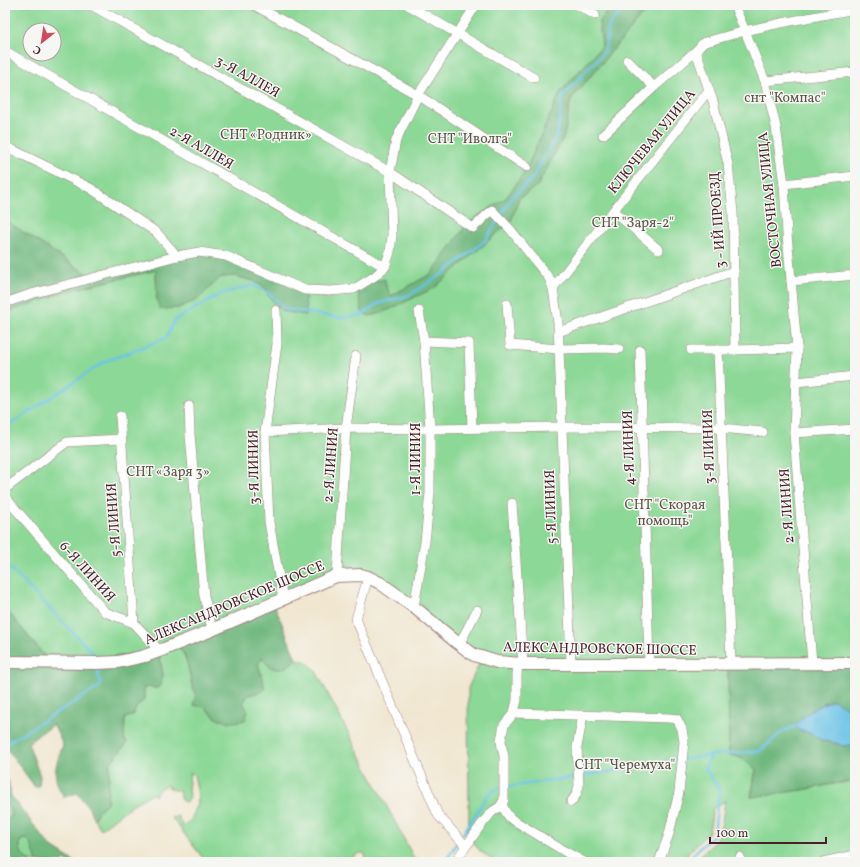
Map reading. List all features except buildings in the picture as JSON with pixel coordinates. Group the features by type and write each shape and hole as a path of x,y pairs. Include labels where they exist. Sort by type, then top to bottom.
{"street":[{"name":"3-Я АЛЛЕЯ","path":"91,5 390,172"},
{"path":"254,5 418,95 527,167"},
{"path":"408,5 534,78"},
{"path":"5,303 31,294 177,256 199,252 226,256 305,290 330,292 354,289 375,276 385,267 390,252 392,236 390,172 396,140 418,95 476,5"},
{"path":"578,5 595,15"},
{"path":"734,5 745,31"},
{"path":"603,135 703,43 791,20 855,10"},
{"name":"ВОСТОЧНАЯ УЛИЦА","path":"745,31 765,81 776,127 784,184 797,348"},
{"name":"2-Я АЛЛЕЯ","path":"5,51 385,267"},
{"name":"КЛЮЧЕВАЯ УЛИЦА","path":"553,288 709,90 696,51"},
{"path":"627,60 654,87"},
{"path":"765,81 855,72"},
{"name":"3 - ИЙ ПРОЕЗД","path":"709,90 728,164 733,212 735,350"},
{"path":"5,146 90,188 156,232 177,256"},
{"path":"390,172 473,228 492,210 510,229 549,278 553,288"},
{"path":"784,184 855,176"},
{"path":"613,211 659,250"},
{"path":"558,332 734,271"},
{"path":"791,281 855,275"},
{"name":"5-Я ЛИНИЯ","path":"553,288 559,349 570,664"},
{"path":"506,304 510,345 559,349 619,349"},
{"name":"3-Я ЛИНИЯ","path":"276,310 277,344 265,432 269,522 283,599"},
{"name":"1-Я ЛИНИЯ","path":"414,606 426,542 430,500 430,429 424,341 419,311"},
{"path":"424,341 469,343 472,428"},
{"path":"692,350 797,348"},
{"name":"2-Я ЛИНИЯ","path":"797,348 794,433 812,663"},
{"name":"4-Я ЛИНИЯ","path":"640,350 649,664"},
{"name":"3-Я ЛИНИЯ","path":"718,350 731,664"},
{"name":"2-Я ЛИНИЯ","path":"337,575 346,428 356,356"},
{"path":"796,382 855,376"},
{"path":"189,406 204,596 212,629"},
{"name":"5-Я ЛИНИЯ","path":"120,416 134,623"},
{"path":"265,432 346,428 430,429 561,427 721,428 763,432"},
{"path":"794,433 855,429"},
{"path":"5,489 67,442 121,439"},
{"name":"6-Я ЛИНИЯ","path":"5,497 105,612 134,623 160,651"},
{"path":"455,862 481,825 492,812 501,806 504,800 504,764 501,740 504,726 514,713 517,700 517,675 521,664 512,503"},
{"name":"АЛЕКСАНДРОВСКОЕ ШОССЕ","path":"5,662 93,664 145,656 160,651 337,575 361,575 380,583 414,606 474,655 497,662 521,664 855,663"},
{"path":"368,577 356,619 438,814 464,844"},
{"path":"459,644 477,610"},
{"path":"514,713 677,719 682,729 684,742 680,792 669,834 659,862"},
{"path":"571,802 576,795 579,786 577,747 583,715"},
{"path":"502,803 502,806 510,818 584,862"},
{"path":"823,862 855,855"}],"green space":[{"path":"5,5 613,5 599,22 602,46 560,93 525,172 506,198 474,219 466,227 431,274 391,296 386,286 378,314 434,288 511,221 519,198 538,185 564,136 571,99 651,5 855,5 855,663 524,664 474,655 381,583 336,576 180,649 184,654 188,665 195,694 212,715 219,720 243,703 248,695 263,691 261,673 258,664 262,657 269,666 291,664 296,659 307,662 316,671 416,862 367,862 364,853 359,853 351,862 206,862 172,818 178,816 183,827 192,818 197,806 198,794 194,774 190,773 188,790 190,799 185,802 181,800 179,791 173,790 166,785 159,789 155,796 153,793 133,804 101,829 94,819 98,811 107,803 110,763 127,743 124,738 125,718 133,715 137,706 144,700 144,687 157,688 163,675 159,652 51,664 5,608 5,313 70,290 156,270 157,299 160,309 178,308 197,299 221,277 235,276 254,281 267,289 271,298 306,314 305,290 226,256 93,278 5,220"},
{"path":"613,5 651,5 571,99 564,136 538,185 519,198 511,221 434,288 382,313 369,316 362,312 357,287 374,277 378,281 385,279 386,286 391,296 431,274 465,227 474,219 506,198 525,172 560,93 602,46 599,22"},
{"path":"5,220 93,278 199,252 226,256 305,290 306,315 282,311 267,294 267,289 254,281 235,276 221,277 197,300 178,308 160,309 157,299 156,270 70,290 5,313"},
{"path":"274,604 296,659 287,667 276,669 268,665 262,657 258,664 265,689 263,691 248,695 243,703 248,711 245,720 234,722 219,720 204,707 193,705 196,694 185,656 177,645"},
{"path":"5,608 51,664 158,652 163,675 161,685 157,688 144,687 144,700 137,706 133,715 125,718 124,738 127,743 110,763 107,803 98,811 94,819 89,808 77,793 64,797 60,790 56,777 56,765 63,745 53,724 28,743 40,776 39,786 35,787 5,746"},
{"name":"СНТ \"Черемуха\"","path":"480,662 728,667 729,755 740,758 756,769 751,797 855,781 855,862 697,862 698,858 717,840 722,823 725,801 713,808 709,832 688,853 686,862 495,862 479,850 468,836 468,688"},
{"path":"855,663 855,712 833,700 825,702 808,713 799,731 805,731 824,741 844,746 851,745 851,751 855,755 855,781 751,797 756,769 737,756 729,756 728,664"},
{"path":"5,777 8,779 11,796 50,846 75,862 67,862 65,860 63,862 37,862 31,843 27,839 24,839 20,841 20,848 23,856 31,862 5,862 5,817 8,819 11,818 11,815 5,800"},
{"path":"5,800 11,815 11,818 8,819 5,817"},
{"path":"27,839 31,843 37,862 29,861 23,856 20,850 20,841"}],"water":[{"path":"834,700 855,712 855,755 851,751 850,745 844,746 824,741 805,731 799,731 796,724 814,709"}],"waterway":[{"path":"5,428 104,362 166,338 175,320 221,294 253,285 270,294 284,309 341,318 362,315 377,304 409,295 441,275 485,241 512,197 533,178 557,135 563,96 605,51 609,25 627,5"},
{"path":"5,563 96,656 96,660"},
{"path":"5,744 101,686 97,667"},
{"path":"581,776 712,755 760,751 783,731 797,726"},
{"path":"691,862 693,854 714,835 719,789 705,768 711,756"},
{"path":"507,787 576,777"},
{"path":"463,834 488,794 501,788"},
{"path":"445,862 459,840"}],"park label":[{"name":"снт \"Компас\"","path":"785,97"},
{"name":"СНТ «Родник»","path":"266,134"},
{"name":"СНТ \"Иволга\"","path":"470,138"},
{"name":"СНТ \"Заря-2\"","path":"633,222"},
{"name":"СНТ «Заря 3»","path":"168,471"},
{"name":"СНТ \"Скорая помощь\"","path":"665,512"}]}
